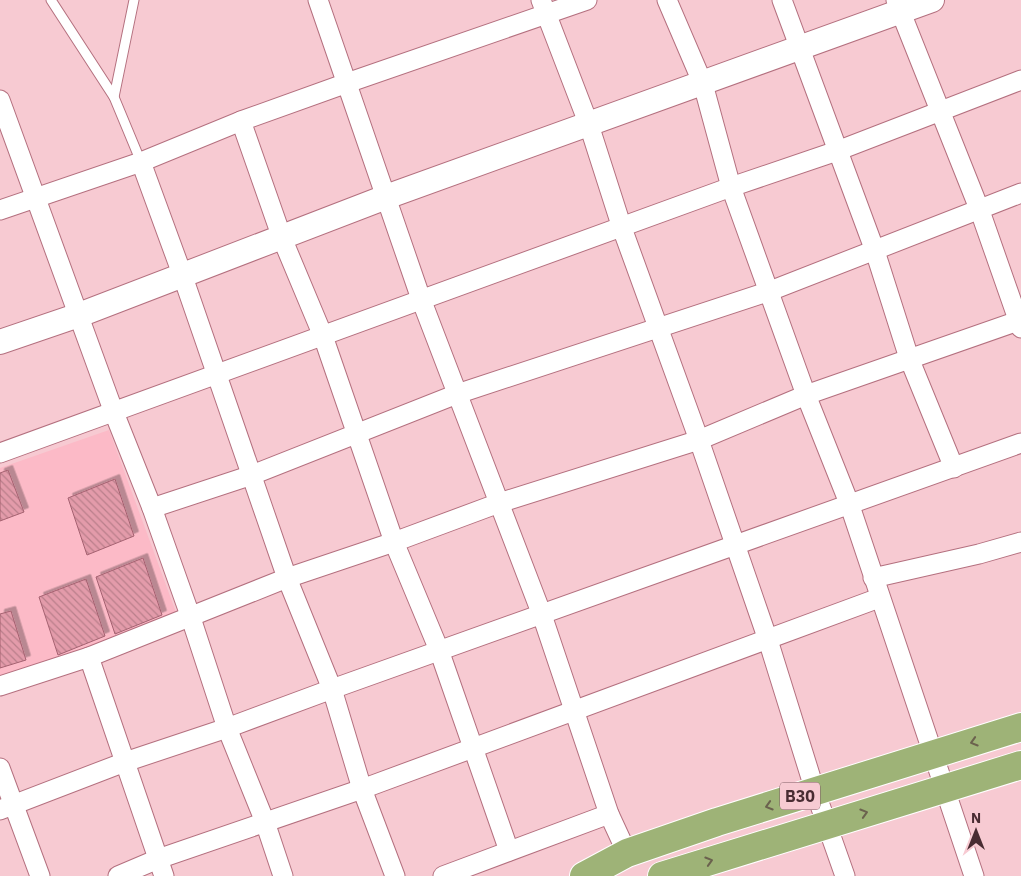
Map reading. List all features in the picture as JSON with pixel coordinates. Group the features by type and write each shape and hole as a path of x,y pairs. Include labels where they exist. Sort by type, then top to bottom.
{"highway":[{"name":"B30","path":"584,876 627,853 814,791 1021,728"},
{"name":"B30","path":"662,876 1021,765"}],"street":[{"path":"318,0 421,299 542,614 609,814 627,853"},
{"path":"0,210 141,162 241,121 347,83 543,7 587,0"},
{"path":"667,0 703,84 731,186 806,395 849,503 943,789 974,876"},
{"path":"782,0 875,251 909,358 954,468"},
{"path":"0,342 79,315 386,197 800,49 898,6 932,0"},
{"path":"0,686 89,657 191,618 287,578 394,542 498,503 699,440 806,395 909,358 1020,323 980,211 898,6"},
{"path":"543,7 589,125 622,228 699,440 768,640 814,791 845,876"},
{"path":"0,453 113,410 216,376 421,299 622,228 731,186 837,151 1021,80"},
{"path":"0,100 113,410 152,508 227,728 265,822 283,876"},
{"path":"241,121 282,238 323,336 394,542 439,650 510,852"},
{"path":"141,162 182,274 287,578 332,689 362,789 395,876"},
{"path":"152,508 358,435 457,394 770,291 980,211 1021,193"},
{"path":"7,808 125,762 227,728 439,650 1021,443"},
{"path":"873,578 979,554 1021,542"},
{"path":"118,876 161,868 265,822 362,789 880,598"},
{"path":"89,657 161,868"},
{"path":"0,768 7,808 40,876"},
{"path":"444,876 609,814"}],"lane":[{"path":"51,0 114,97 141,162"},
{"path":"114,97 134,0"}],"shaded area":[{"path":"109,430 177,615 0,678 0,468"}],"building":[{"path":"8,470 24,512 0,521 0,473"},
{"path":"115,479 134,536 87,555 68,498"},
{"path":"143,558 162,615 115,634 96,577"},
{"path":"86,579 105,636 58,655 39,597"},
{"path":"11,611 26,660 0,668 0,614"}]}
